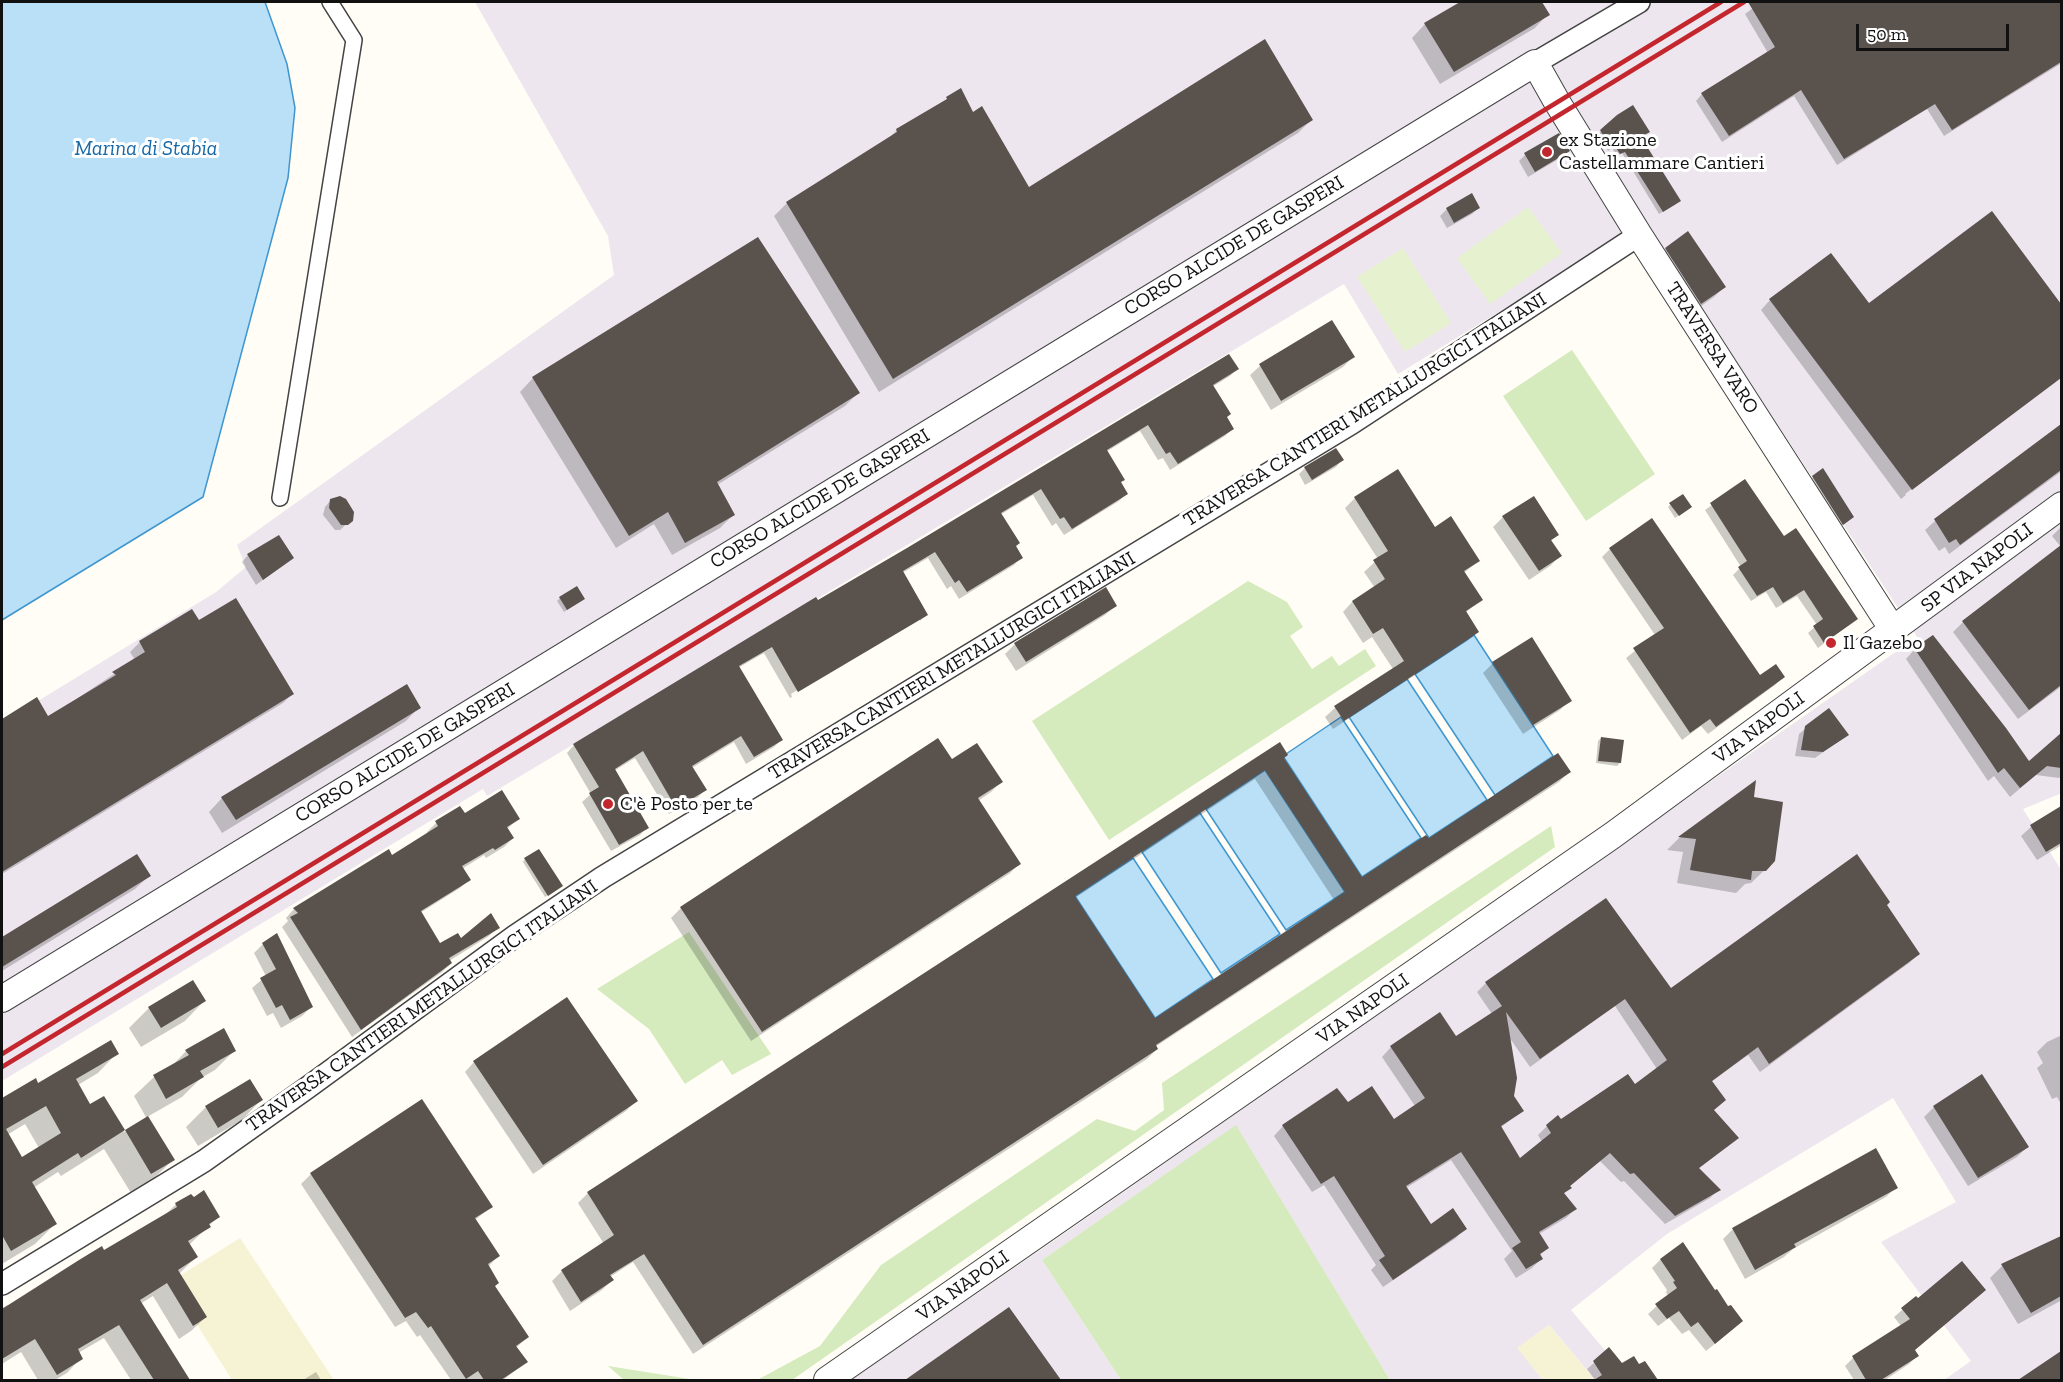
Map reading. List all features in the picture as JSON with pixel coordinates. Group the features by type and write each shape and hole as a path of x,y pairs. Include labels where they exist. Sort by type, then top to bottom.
{"street":[{"path":"280,498 354,40 330,2"},
{"name":"CORSO ALCIDE DE GASPERI","path":"2,999 1535,63 1639,2"},
{"name":"TRAVERSA VARO","path":"1535,63 1639,235 1893,630"},
{"name":"TRAVERSA CANTIERI METALLURGICI ITALIANI","path":"2,1284 204,1161 515,936 603,877 1352,423 1639,235"},
{"name":"SP VIA NAPOLI","path":"1893,630 2061,505"},
{"name":"VIA NAPOLI","path":"827,1380 1613,835 1893,630"}],"shaded area":[{"path":"475,2 2061,2 2062,793 2023,809 2061,870 2061,1380 1944,1380 1971,1361 1881,1242 1956,1202 1893,1098 1667,1234 1571,1310 1630,1380 1595,1380 1549,1325 1518,1348 1543,1380 1390,1380 1236,1126 1042,1260 1121,1380 851,1380 1917,637 1645,222 1398,374 1344,284 487,796 483,789 2,1081 2,723 216,592 246,567 237,545 614,275 608,236"},
{"path":"240,1238 334,1380 232,1380 170,1282"},
{"path":"1549,1325 1595,1380 1543,1380 1517,1348"}],"green space":[{"path":"1528,207 1562,253 1490,304 1457,258"},
{"path":"1403,248 1451,323 1405,352 1357,277"},
{"path":"1572,350 1655,474 1586,521 1503,396"},
{"path":"1248,581 1287,602 1303,627 1290,636 1312,669 1332,656 1339,666 1365,649 1376,666 1109,840 1032,721"},
{"path":"1551,826 1555,847 792,1380 757,1380 820,1346 881,1265 1097,1119 1135,1131 1164,1110 1162,1083"},
{"path":"689,932 771,1054 732,1075 722,1060 685,1084 649,1029 597,989"},
{"path":"1236,1125 1390,1380 1121,1380 1042,1260"},
{"path":"608,1366 696,1380 624,1380"}],"water":[{"name":"Marina di Stabia","path":"2,2 265,2 287,64 295,108 288,178 203,497 2,620"},
{"path":"1474,635 1553,756 1495,795 1415,674"},
{"path":"1407,679 1487,800 1429,838 1349,717"},
{"path":"1341,717 1421,838 1362,877 1283,756"},
{"path":"1265,770 1345,892 1286,930 1206,809"},
{"path":"1200,813 1280,934 1221,973 1142,852"},
{"path":"1133,858 1213,979 1155,1018 1075,896"}],"building":[{"path":"1460,2 1542,2 1550,15 1454,72 1424,23"},
{"path":"1748,2 2061,2 2061,62 1952,130 1935,104 1844,159 1801,90 1729,136 1701,93 1775,47"},
{"path":"1265,39 1313,120 893,379 786,202 897,132 896,129 947,99 946,97 961,88 973,112 982,106 1029,187"},
{"path":"1633,105 1650,132 1641,137 1681,201 1663,212 1625,152 1620,154 1615,146 1611,149 1600,130"},
{"name":"ex Stazione Castellammare Cantieri","path":"1559,133 1570,151 1535,172 1524,153"},
{"path":"1472,193 1480,208 1454,223 1446,208"},
{"path":"1992,211 2061,304 2061,378 1912,490 1769,299 1831,253 1869,303"},
{"path":"1688,231 1726,287 1701,304 1665,248"},
{"path":"758,237 860,393 717,482 735,515 685,543 668,512 629,536 532,377"},
{"path":"1332,320 1355,357 1281,401 1259,364"},
{"path":"1229,354 1239,369 1213,385 1231,414 1227,417 1234,429 1178,464 1170,452 1166,454 1148,425 1107,450 1125,480 1121,482 1128,494 1072,529 1064,517 1060,519 1041,489 1001,513 1020,543 1016,546 1023,558 967,592 959,580 955,583 935,552 903,571 928,615 798,692 772,647 739,666 783,740 754,757 741,736 692,766 707,790 676,808 643,751 615,769 649,828 619,845 589,793 599,787 573,744 816,597 818,600 907,548"},
{"path":"2061,424 2061,470 1960,545 1956,539 1949,543 1934,519"},
{"path":"1336,448 1344,460 1312,480 1304,467"},
{"path":"1823,468 1854,517 1843,525 1812,476"},
{"path":"1398,469 1435,527 1451,516 1480,561 1464,571 1483,600 1466,611 1479,632 1344,721 1334,706 1404,661 1383,628 1373,634 1352,601 1385,579 1373,560 1388,551 1354,497"},
{"path":"1745,479 1784,536 1796,528 1858,619 1824,643 1813,626 1823,619 1804,590 1783,603 1773,587 1757,596 1738,567 1747,561 1710,503"},
{"path":"1683,494 1692,507 1679,516 1669,503"},
{"path":"340,496 346,499 354,512 353,521 348,525 341,525 329,508 330,499"},
{"path":"1534,496 1559,535 1551,540 1562,556 1539,571 1502,516"},
{"path":"1652,518 1760,675 1776,664 1785,677 1716,727 1710,719 1690,733 1633,648 1664,628 1609,548"},
{"path":"279,535 294,558 263,580 247,554"},
{"path":"2061,545 2061,685 2029,710 1962,621"},
{"path":"577,586 585,599 567,610 559,597"},
{"path":"1106,587 1117,606 1026,662 1014,643"},
{"path":"236,598 294,694 2,872 2,719 37,697 48,716 116,675 112,672 145,652 139,641 192,609 199,620"},
{"path":"1933,635 2029,761 2061,733 2061,768 2047,766 2020,788 2004,768 1998,773 1914,648"},
{"path":"1532,637 1572,701 1533,725 1492,662"},
{"path":"407,684 421,708 236,820 221,797"},
{"path":"1829,708 1849,735 1823,752 1801,750 1805,726"},
{"path":"1601,737 1624,740 1621,763 1598,761"},
{"path":"938,738 952,759 977,743 1003,782 978,798 1021,864 762,1032 680,907"},
{"path":"1280,742 1288,755 1284,758 1362,877 1426,835 1429,838 1558,753 1571,772 1156,1045 1158,1049 703,1345 644,1254 610,1275 614,1280 581,1302 561,1270 614,1235 587,1192","holes":["1265,770 1345,892 1155,1018 1075,896"]},
{"path":"1756,780 1754,797 1783,802 1775,861 1766,871 1752,871 1751,880 1690,870 1696,839 1678,837"},
{"path":"502,790 520,819 507,827 514,838 462,866 471,880 421,911 440,943 458,933 461,938 491,913 500,928 449,958 452,963 361,1030 290,917 298,913 293,908 389,849 392,855 438,826 435,821 460,806 465,813"},
{"path":"2061,806 2061,843 2046,852 2030,825"},
{"path":"539,849 563,886 548,896 524,858"},
{"path":"137,854 151,876 2,967 2,937"},
{"path":"1857,854 1890,902 1887,905 1920,954 1769,1064 1758,1047 1712,1081 1726,1100 1714,1110 1739,1138 1699,1168 1721,1190 1675,1216 1634,1173 1630,1174 1610,1153 1564,1193 1577,1209 1539,1232 1549,1248 1540,1254 1543,1259 1526,1269 1512,1248 1521,1242 1461,1152 1406,1186 1431,1224 1453,1208 1467,1229 1393,1280 1379,1260 1385,1256 1334,1176 1321,1184 1282,1125 1337,1088 1348,1102 1372,1086 1394,1119 1425,1098 1390,1046 1440,1012 1456,1036 1502,1006 1485,982 1606,898 1671,988","holes":["1625,999 1667,1060 1635,1084 1628,1074 1561,1119 1558,1115 1546,1125 1551,1133 1520,1158 1501,1126 1524,1111 1514,1096 1517,1078 1506,1012 1540,1059"]},
{"path":"277,933 313,1007 290,1020 282,1005 276,1008 260,978 276,969 262,943"},
{"path":"193,980 206,1001 161,1028 148,1007"},
{"path":"567,997 638,1101 543,1165 473,1061"},
{"path":"224,1028 236,1051 200,1071 204,1077 166,1099 153,1075 189,1055 185,1050"},
{"path":"111,1040 119,1054 76,1079 90,1104 104,1096 125,1130 81,1158 78,1153 32,1182 57,1224 11,1251 2,1235 2,1098 36,1078 38,1083","holes":["46,1106 61,1133 22,1157 6,1129"]},
{"path":"1982,1074 2029,1147 1978,1178 1933,1106"},
{"path":"250,1079 263,1100 218,1128 205,1106"},
{"path":"422,1099 493,1207 475,1218 500,1256 488,1264 499,1283 495,1286 529,1337 516,1346 528,1362 501,1380 484,1380 478,1371 466,1379 431,1326 428,1328 416,1312 405,1318 310,1173"},
{"path":"148,1116 175,1160 151,1174 125,1130"},
{"path":"1876,1148 1898,1188 1794,1244 1796,1247 1755,1270 1732,1228"},
{"path":"204,1190 220,1217 209,1224 211,1227 188,1241 198,1257 178,1270 207,1317 193,1326 167,1283 140,1300 190,1380 154,1380 119,1325 78,1349 83,1359 57,1375 35,1339 2,1359 2,1309 102,1246 104,1250 177,1207 175,1203 191,1194 194,1197"},
{"path":"2061,1236 2061,1296 2031,1313 2001,1264"},
{"path":"1683,1242 1715,1290 1717,1289 1728,1306 1731,1305 1743,1321 1715,1344 1698,1322 1691,1327 1679,1311 1667,1319 1655,1304 1677,1288 1673,1282 1675,1281 1660,1259"},
{"path":"1962,1261 1986,1290 1915,1350 1919,1356 1881,1380 1866,1380 1852,1356 1910,1319 1901,1308 1916,1296 1918,1298"},
{"path":"1009,1307 1061,1380 905,1380"},
{"path":"1609,1347 1622,1363 1634,1356 1639,1364 1645,1361 1658,1380 1594,1380 1602,1375 1593,1361"},
{"path":"2061,1351 2061,1380 2018,1380"}],"railway":[{"path":"2,1054 1721,2"},
{"path":"2,1067 1744,2"}],"place":[{"name":"ex Stazione Castellammare Cantieri","path":"1547,152"},
{"name":"Il Gazebo","path":"1831,643"},
{"name":"C'è Posto per te","path":"608,804"}]}
